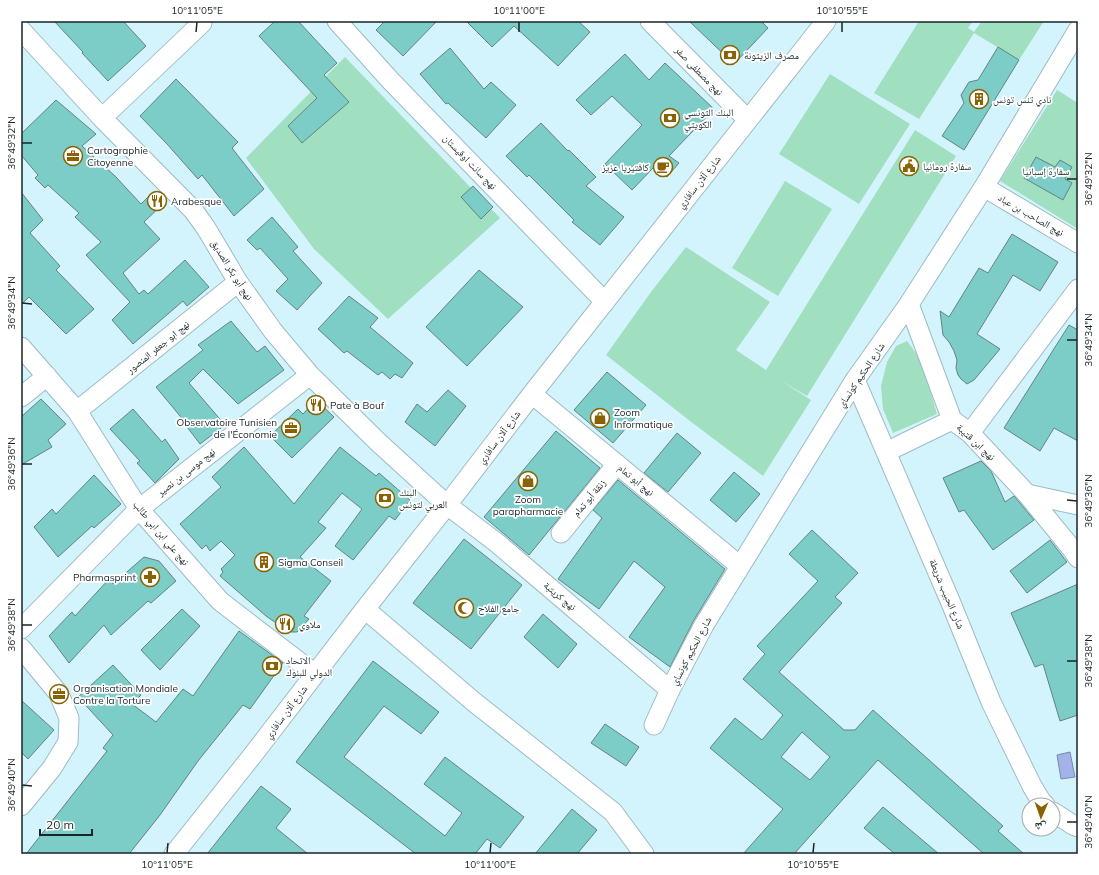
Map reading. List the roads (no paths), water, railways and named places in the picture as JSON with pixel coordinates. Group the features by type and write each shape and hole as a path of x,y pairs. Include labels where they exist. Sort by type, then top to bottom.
{"street":[{"name":"نهج سانت اوقيستان","path":"337,21 390,80 604,302"},
{"name":"نهج مصطفى صفر","path":"650,21 748,120"},
{"name":"شارع آلان سافاري","path":"174,854 252,756 604,302 826,21"},
{"path":"102,118 202,23"},
{"name":"نهج أبو بكر الصديق","path":"21,30 102,118 194,210 238,282 273,331 310,376 378,442 447,505"},
{"name":"شارع الحكيم كونساي","path":"654,725 670,690 704,625 855,380 909,304 984,187 1078,30"},
{"name":"نهج الصاحب بن عباد","path":"984,187 1078,243"},
{"name":"نهج ابو جعفر المنصور","path":"77,411 238,282"},
{"path":"970,434 1078,289"},
{"name":"نهج ابن قتيبة","path":"909,304 952,420 970,434 1027,494 1076,551"},
{"name":"نهج علي ابن ابي طالب","path":"21,347 77,411 139,509 220,601 315,674"},
{"path":"21,397 47,376"},
{"name":"نهج موسى بن نصير","path":"21,629 139,509 310,376"},
{"name":"شارع الحبيب شريطة","path":"855,380 951,603 991,702 1039,797"},
{"name":"نهج أبو تمام","path":"532,394 740,566"},
{"path":"886,452 952,420"},
{"name":"زنقة أبو تمام","path":"561,533 617,464"},
{"path":"1027,494 1078,505"},
{"name":"نهج كريتبة","path":"447,505 497,543 670,690"},
{"path":"365,609 474,702 613,812 644,854"},
{"path":"21,648 59,694 70,718 68,742 52,768 21,806"},
{"path":"1061,817 1078,827"}],"water":[{"path":"1070,752 1075,777 1061,779 1057,755"}],"place":[{"name":"مصرف الزيتونة","path":"730,55"},
{"name":"نادي تنس تونس","path":"979,99"},
{"name":"البنك التونسي الكويتي","path":"670,118"},
{"name":"Cartographie Citoyenne","path":"73,156"},
{"name":"سفارة رومانيا","path":"909,166"},
{"name":"كافتيريا عزيز","path":"663,167"},
{"name":"Arabesque","path":"157,201"},
{"name":"Pate à Bouf","path":"316,405"},
{"name":"Zoom Informatique","path":"600,418"},
{"name":"Observatoire Tunisien de l'Économie","path":"291,428"},
{"name":"Zoom parapharmacie","path":"528,481"},
{"name":"البنك العربي لتونس","path":"385,498"},
{"name":"Sigma Conseil","path":"264,562"},
{"name":"Pharmasprint","path":"150,577"},
{"name":"جامع الفلاح","path":"464,608"},
{"name":"ملاوي","path":"285,624"},
{"name":"الاتحاد الدولي للبنوك","path":"272,666"},
{"name":"Organisation Mondiale Contre la Torture","path":"59,694"}],"park label":[{"name":"سفارة إسبانيا","path":"1046,171"}]}
